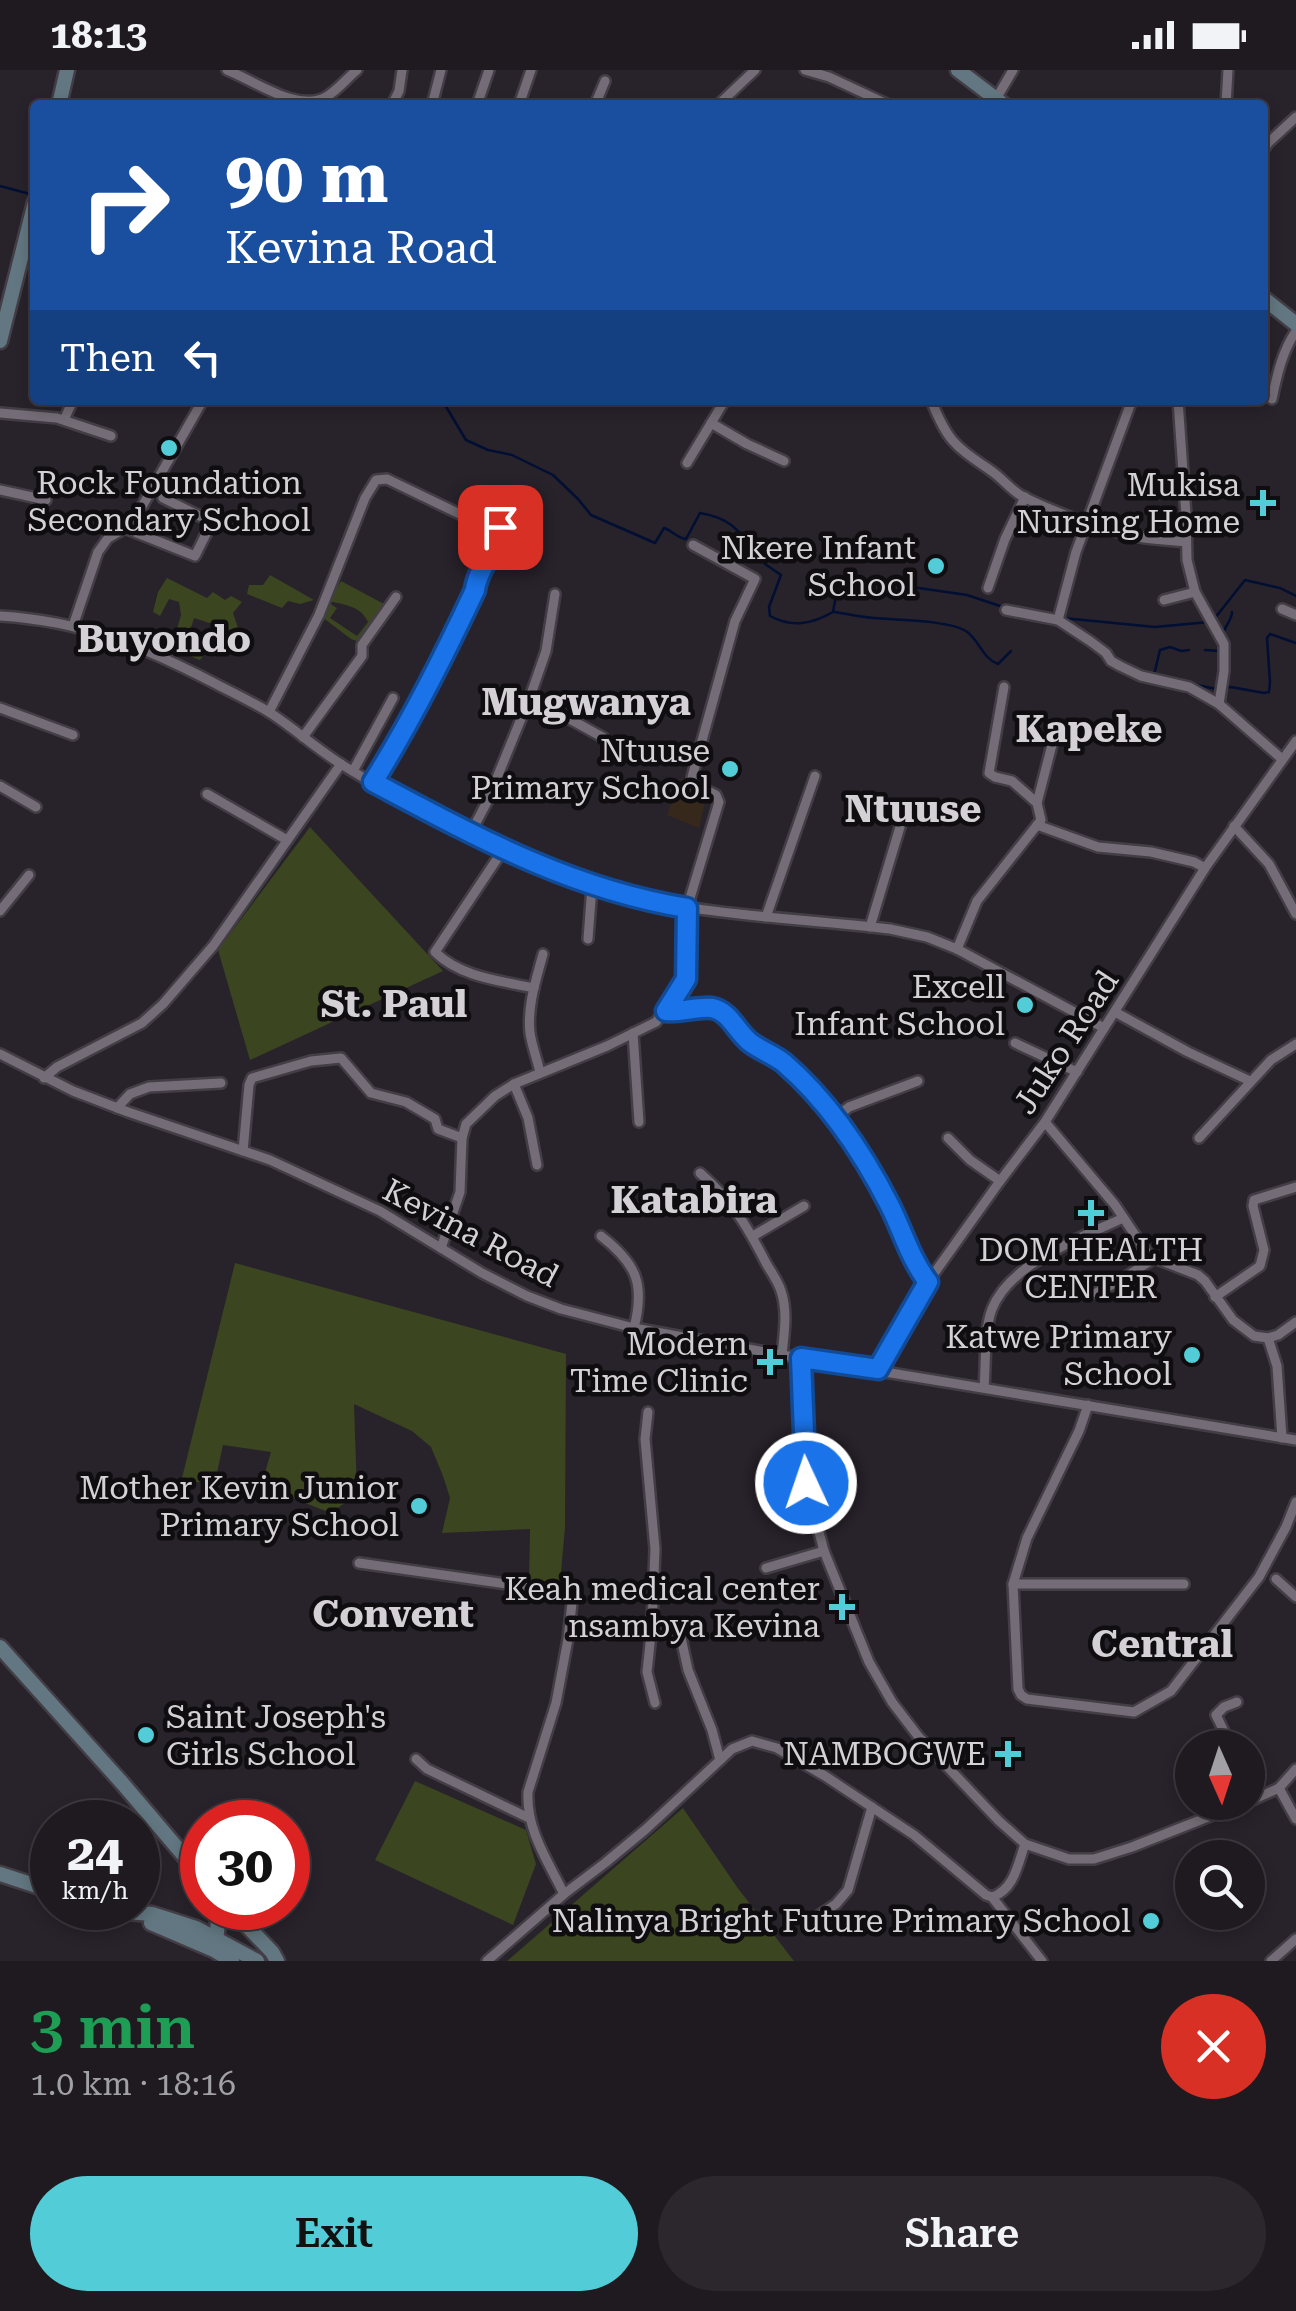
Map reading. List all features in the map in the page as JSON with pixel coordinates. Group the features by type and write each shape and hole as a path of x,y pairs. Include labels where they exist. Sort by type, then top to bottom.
{"main road":[{"path":"60,100 68,70"},
{"path":"958,70 992,100"},
{"path":"0,342 30,222"},
{"path":"1268,302 1296,328"},
{"path":"0,1646 180,1851"},
{"path":"0,1874 30,1884"},
{"path":"160,1926 257,1961"},
{"path":"217,1930 216,1944 232,1961"},
{"path":"251,1930 278,1961"}],"street":[{"path":"228,70 249,74 283,100"},
{"path":"320,100 358,70"},
{"path":"394,100 402,70"},
{"path":"433,100 441,70"},
{"path":"479,100 489,70"},
{"path":"522,100 531,70"},
{"path":"723,100 755,70"},
{"path":"805,70 878,100"},
{"path":"994,100 1013,70"},
{"path":"1226,100 1228,70"},
{"path":"597,100 606,81"},
{"path":"1268,143 1296,116"},
{"path":"1272,399 1288,342 1296,328"},
{"path":"64,420 71,405"},
{"path":"72,626 98,552 108,538 132,524 200,405"},
{"path":"687,464 722,405"},
{"path":"932,405 953,443 964,454 1025,497 1139,538 1186,542"},
{"path":"1058,620 1076,552 1130,405"},
{"path":"1178,405 1187,560 1195,592 1224,644 1219,704"},
{"path":"0,413 64,420 110,436"},
{"path":"711,423 784,461"},
{"path":"269,712 318,616 365,498 376,480 387,479 468,518 500,527 492,554 475,582 475,590 444,656 373,782"},
{"path":"0,490 46,500"},
{"path":"988,588 1025,497"},
{"path":"127,529 195,556 212,522 162,498"},
{"path":"440,1248 460,1192 466,1124 514,1084 656,1022 686,979 687,908 720,802 716,795 694,784 692,777 734,621 755,580 694,545"},
{"path":"1164,600 1195,592"},
{"path":"470,834 530,697 546,651 556,594"},
{"path":"304,737 362,656 362,645 396,596"},
{"path":"1282,608 1296,615"},
{"path":"1006,610 1058,620 1090,640 1120,666 1142,676 1188,687 1219,704 1282,759"},
{"path":"0,616 72,626 119,638 166,658 269,712 341,764 470,834 592,886 687,908 915,934 958,949 1104,1028"},
{"path":"1004,688 989,773 1012,781 1037,802"},
{"path":"530,697 604,738"},
{"path":"353,771 393,698"},
{"path":"0,708 73,736"},
{"path":"958,949 977,901 1041,817 1037,802 1054,736"},
{"name":"Juko Road","path":"878,1369 928,1282 1045,1122 1205,868 1296,741"},
{"path":"44,1078 57,1067 142,1023 163,1004 205,957 341,764"},
{"path":"766,917 815,776"},
{"path":"0,786 36,806"},
{"path":"207,794 287,840"},
{"path":"870,927 906,807"},
{"path":"1037,825 1098,848 1151,852 1205,868"},
{"path":"1234,826 1269,864 1296,914"},
{"path":"503,850 435,952 472,974 534,988"},
{"path":"0,910 29,875"},
{"path":"588,939 592,886"},
{"path":"540,1072 530,1034 534,988 543,954"},
{"path":"666,1011 716,1009 752,1044 788,1066 848,1136 888,1202 912,1258 928,1282"},
{"path":"1115,1012 1250,1081"},
{"path":"633,1033 639,1122"},
{"path":"1015,1044 1077,1072"},
{"path":"1199,1138 1271,1060 1296,1044"},
{"name":"Kevina Road","path":"0,1054 44,1078 117,1108 270,1160 380,1211 527,1296 562,1309 634,1328 782,1355 1296,1440"},
{"path":"243,1151 252,1078 311,1061 342,1058 370,1093 416,1108 435,1119 438,1129 462,1138"},
{"path":"834,1119 848,1107 918,1081"},
{"path":"117,1108 130,1094 150,1087 221,1084"},
{"path":"514,1084 528,1118 537,1165"},
{"path":"1045,1122 1153,1258 1198,1275 1244,1330 1254,1336 1278,1335 1296,1322"},
{"path":"948,1138 1000,1181"},
{"path":"700,1174 728,1199 781,1290 785,1312 782,1355"},
{"path":"1215,1297 1260,1266 1264,1250 1254,1200 1296,1186"},
{"path":"753,1236 804,1206"},
{"path":"984,1387 990,1312 1005,1285 1062,1247 1123,1218"},
{"path":"601,1236 616,1248 635,1276 640,1304 634,1328"},
{"path":"1096,1293 1153,1258"},
{"path":"1268,1338 1277,1366 1282,1438"},
{"path":"801,1358 806,1483 824,1551 868,1662 918,1736 1025,1844 1070,1859 1094,1858 1132,1847 1201,1820"},
{"path":"1088,1405 1027,1538 1014,1584 1018,1690 1027,1698 1134,1712 1171,1690 1259,1577 1296,1502"},
{"path":"648,1412 644,1439 655,1549 648,1672 655,1703"},
{"path":"766,1568 824,1551"},
{"path":"359,1562 569,1596 572,1603 568,1639 556,1703 528,1792 531,1828 564,1894"},
{"path":"1276,1579 1296,1597"},
{"path":"1014,1584 1184,1584"},
{"path":"652,1625 671,1626 680,1633 688,1670 720,1760"},
{"path":"1223,1730 1216,1716 1238,1702"},
{"path":"488,1961 606,1863 720,1760 741,1744 752,1741 777,1748 826,1776 914,1835 992,1897 1042,1961"},
{"path":"416,1759 428,1769 529,1818"},
{"path":"1265,1794 1279,1788 1296,1769"},
{"path":"1279,1788 1296,1819"},
{"path":"816,1918 848,1890 872,1807"},
{"path":"992,1897 1006,1890 1025,1844"},
{"path":"1272,1961 1296,1939"}],"shaded area":[{"path":"682,777 705,802 699,828 667,815"}],"green space":[{"path":"270,575 314,600 300,604 288,601 282,608 247,594 249,585 263,585"},
{"path":"167,578 207,598 213,592 225,600 231,596 242,602 233,613 236,634 194,618 188,637 210,646 200,660 154,642 154,635 174,639 181,615 179,602 169,599 160,616 153,612"},
{"path":"341,581 386,605 362,643 322,617 329,603 337,608 330,618 357,636 368,622 356,609 329,601"},
{"path":"310,827 443,971 250,1060 218,950"},
{"path":"235,1263 566,1354 565,1527 560,1584 529,1581 530,1529 442,1533 450,1498 431,1447 412,1431 354,1404 357,1494 331,1513 261,1486 271,1452 223,1445 215,1482 181,1482"},
{"path":"415,1781 526,1830 536,1864 513,1925 375,1860"},
{"path":"683,1808 794,1961 507,1961"}],"waterway":[{"path":"0,186 30,194"},
{"path":"445,405 466,440 512,455 553,475 591,515 655,543 664,528 686,539 700,513 730,524 765,564 781,575 769,607 770,616 778,620 802,623 833,612 839,580 843,577 967,595 1006,608"},
{"path":"1215,618 1245,580 1296,596"},
{"path":"835,612 958,627 998,664 1011,651"},
{"path":"1223,636 1232,612"},
{"path":"1063,618 1155,627 1209,622"},
{"path":"1224,688 1269,692 1267,638 1270,634 1296,643"},
{"path":"1156,675 1160,650 1189,650"},
{"path":"1205,650 1219,651"},
{"path":"1188,683 1216,689"},
{"path":"1176,688 1201,698"}],"place":[{"name":"Rock Foundation Secondary School","path":"169,448"},
{"name":"Mukisa Nursing Home","path":"1263,503"},
{"name":"Nkere Infant School","path":"936,566"},
{"name":"Ntuuse Primary School","path":"730,769"},
{"name":"Excell Infant School","path":"1025,1005"},
{"name":"DOM HEALTH CENTER","path":"1091,1213"},
{"name":"Katwe Primary School","path":"1192,1355"},
{"name":"Modern Time Clinic","path":"770,1362"},
{"name":"Mother Kevin Junior Primary School","path":"419,1506"},
{"name":"Keah medical center nsambya Kevina","path":"842,1607"},
{"name":"Saint Joseph's Girls School","path":"146,1735"},
{"name":"NAMBOGWE","path":"1008,1754"},
{"name":"Nalinya Bright Future Primary School","path":"1151,1921"}],"district":[{"name":"Buyondo","path":"164,639"},
{"name":"Mugwanya","path":"586,702"},
{"name":"Kapeke","path":"1089,729"},
{"name":"Ntuuse","path":"913,809"},
{"name":"St. Paul","path":"394,1004"},
{"name":"Katabira","path":"694,1200"},
{"name":"Convent","path":"393,1614"},
{"name":"Central","path":"1162,1644"}],"route":[{"path":"500,527 492,554 475,582 475,590 444,656 373,782 470,834 562,876 616,894 687,908 686,979 666,1011 707,1008 726,1015 752,1044 788,1066 848,1136 888,1202 912,1258 928,1282 878,1369 801,1358 806,1483"}]}
